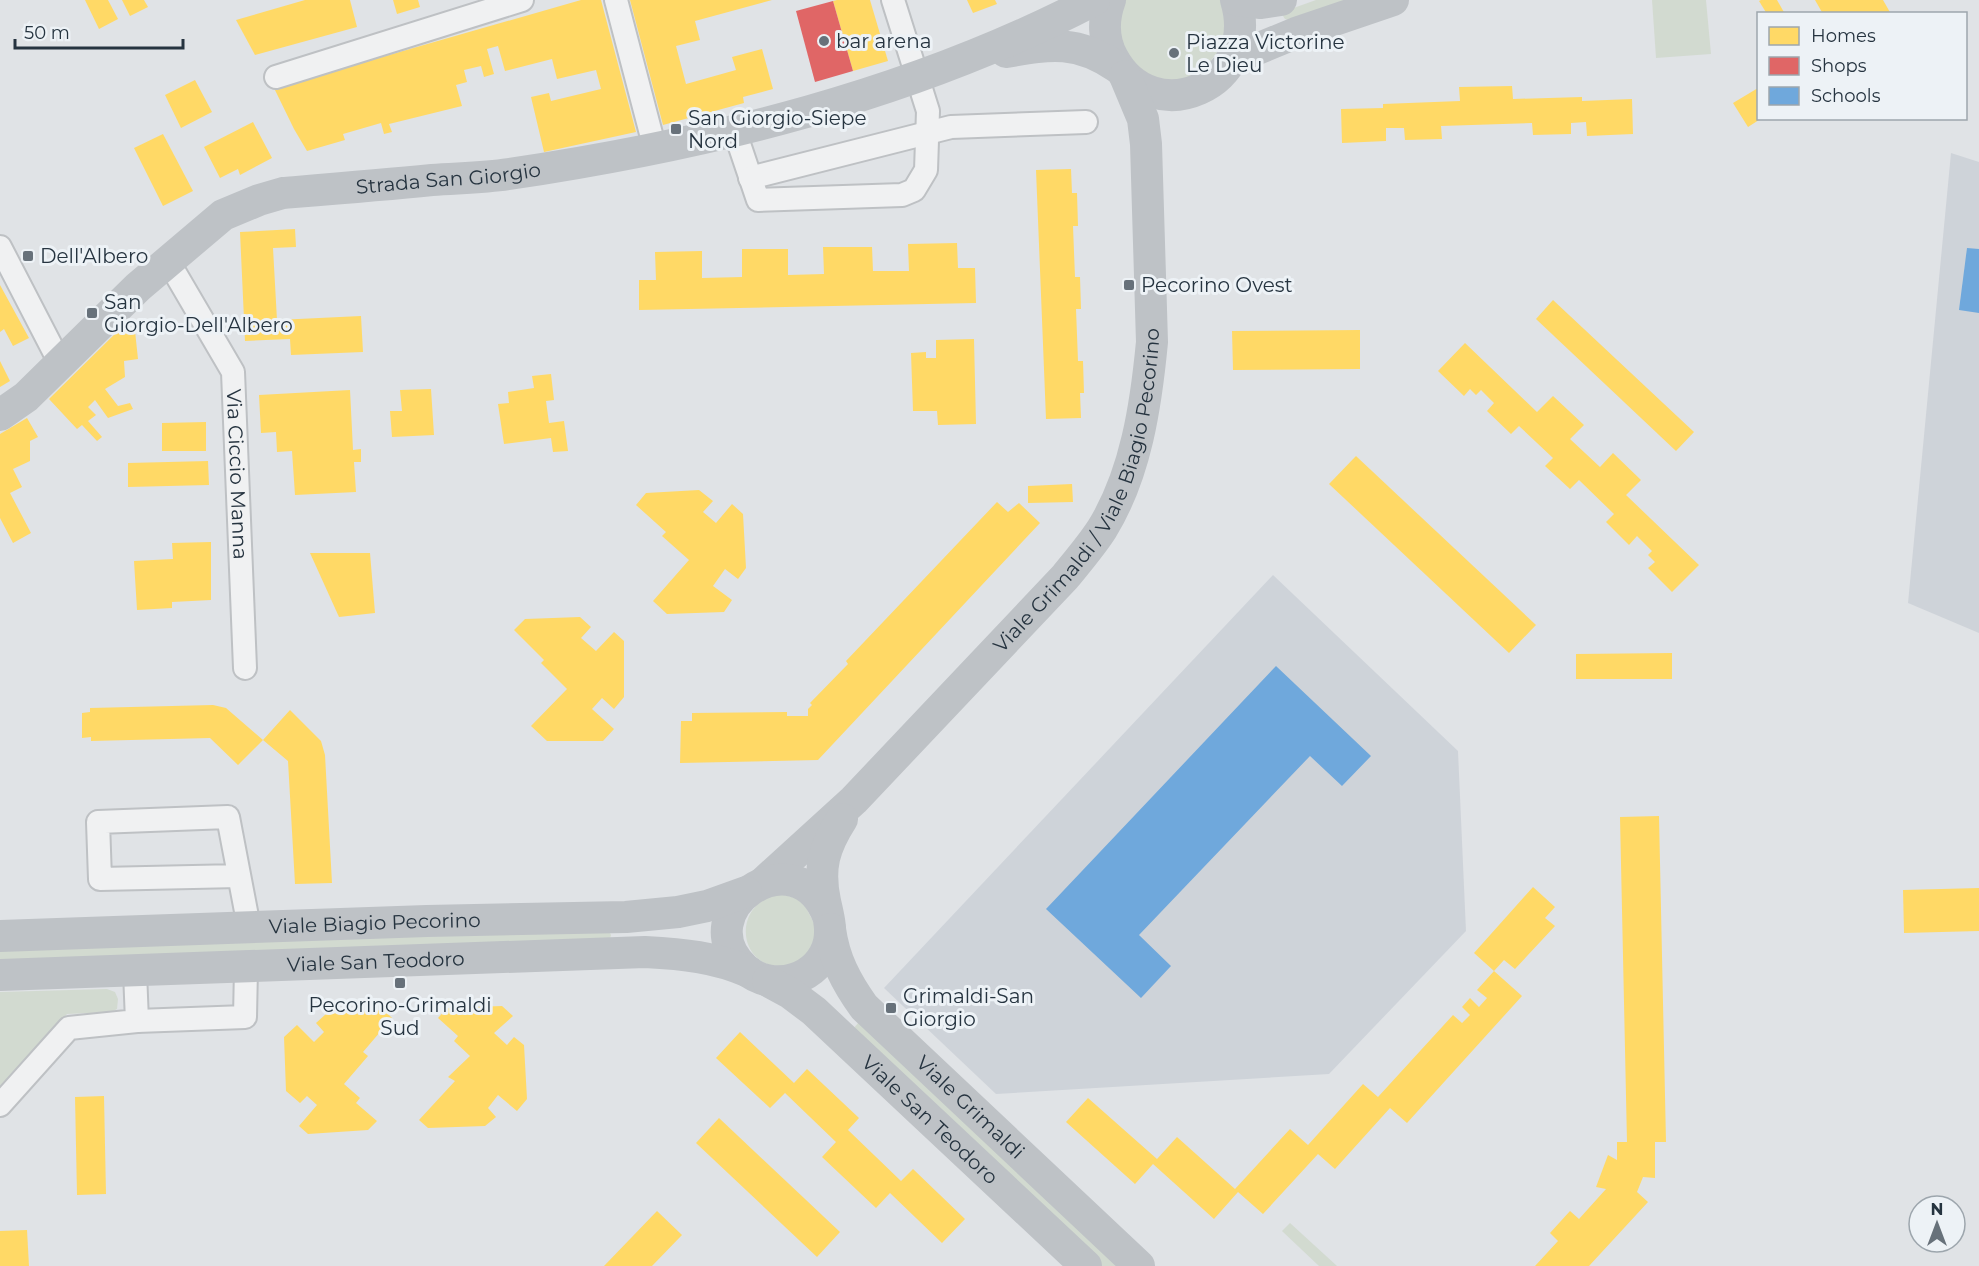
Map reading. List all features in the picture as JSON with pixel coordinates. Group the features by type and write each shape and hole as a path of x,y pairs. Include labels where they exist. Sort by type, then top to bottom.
{"main road":[{"path":"961,60 1062,17 1094,0"},
{"name":"Viale Grimaldi / Viale Biagio Pecorino","path":"854,800 1065,577 1088,549 1103,527 1130,463 1143,411 1152,342 1146,144 1148,105 1121,71 1109,51 1105,35 1105,18 1110,0"},
{"path":"1148,105 1172,95 1199,90 1222,74 1233,59 1239,45 1240,14 1236,0 1261,3 1281,0"},
{"path":"1233,59 1296,33 1393,0"},
{"path":"961,60 1028,48 1063,46 1099,54 1121,71"},
{"name":"Strada San Giorgio","path":"0,415 26,397 138,287 223,215 259,200 283,193 507,174 655,149 735,132 833,104 961,60"},
{"path":"755,887 784,880 803,886 818,898 829,922 827,949 812,970 795,979 759,976 736,958 730,946 729,920 734,907 755,887 854,800"},
{"name":"Viale Grimaldi","path":"854,800 825,849 823,892 832,945 839,967 864,1007 1140,1266"},
{"name":"Viale Biagio Pecorino","path":"0,936 427,921 626,917 678,912 714,903 755,887"},
{"name":"Viale San Teodoro","path":"0,975 135,972 645,952 673,953 720,960 759,976 790,993 814,1011 1086,1266"}],"street":[{"path":"276,77 522,0"},
{"path":"616,0 655,149"},
{"path":"735,132 758,200 902,195 914,190 926,170 928,111 893,0"},
{"path":"750,178 951,127 1086,122"},
{"path":"0,247 61,365"},
{"name":"Via Ciccio Manna","path":"168,261 233,372 245,668"},
{"path":"239,876 100,879 98,822 228,817 249,927"},
{"path":"0,1106 69,1028 138,1021 245,1017 246,968"},
{"path":"135,972 138,1021"}],"shaded area":[{"path":"1126,0 1221,0 1228,37 1202,73 1174,81 1157,78 1132,61 1124,50 1119,25"},
{"path":"1316,0 1357,0 1291,21 1283,16 1288,10"},
{"path":"1652,0 1706,0 1711,54 1656,58"},
{"path":"1951,153 1979,162 1979,633 1908,603"},
{"path":"1273,575 1458,751 1466,931 1329,1074 996,1094 884,988"},
{"path":"781,894 802,900 818,931 807,958 785,966 769,965 757,958 749,947 746,934 747,921 753,909 765,899"},
{"path":"609,931 610,939 0,960 0,949"},
{"path":"107,989 115,992 118,999 117,1009 111,1012 67,1014 0,1091 0,992"},
{"path":"859,1022 1122,1266 1102,1266 854,1033 853,1029"},
{"path":"1290,1223 1337,1266 1319,1266 1282,1231"}],"building: Homes":[{"path":"85,0 108,0 118,19 99,29"},
{"path":"122,0 144,0 148,7 130,16"},
{"path":"305,0 350,0 357,27 255,55 236,20"},
{"path":"393,0 418,0 420,7 397,14"},
{"path":"581,0 601,0 636,132 544,152 531,97 549,93 551,101 601,89 596,70 557,79 552,59 505,71 498,46 487,49 494,74 484,77 481,66 464,70 467,82 456,85 462,106 389,124 392,132 384,134 381,123 343,134 345,140 307,151 274,88"},
{"path":"630,0 772,0 695,21 700,40 676,46 686,84 736,70 732,57 762,49 773,89 743,97 744,103 663,125"},
{"path":"870,0 888,61 853,71 833,1"},
{"path":"967,0 995,0 997,4 973,13"},
{"path":"1777,0 1784,12 1766,12 1759,1"},
{"path":"1815,0 1883,0 1890,12 1822,12"},
{"path":"195,80 212,112 181,128 165,95"},
{"path":"1512,86 1513,99 1582,97 1582,101 1632,99 1633,134 1587,136 1586,122 1571,123 1571,134 1533,135 1532,123 1441,126 1442,139 1405,140 1404,128 1386,128 1386,141 1342,143 1341,109 1383,108 1383,104 1460,101 1459,87"},
{"path":"1757,89 1757,120 1759,120 1748,127 1733,103"},
{"path":"253,122 272,158 240,175 238,169 220,178 204,147"},
{"path":"163,134 193,191 163,206 134,148"},
{"path":"1071,169 1072,193 1077,193 1078,226 1073,226 1075,277 1080,277 1081,309 1076,309 1078,361 1083,361 1084,393 1080,393 1081,418 1046,419 1036,170"},
{"path":"295,229 296,247 273,248 277,320 361,316 363,352 291,355 290,339 245,341 240,232"},
{"path":"957,243 958,268 975,268 976,303 639,310 639,280 656,280 655,252 702,251 702,278 742,277 742,249 788,249 788,275 824,274 823,247 872,247 873,271 909,271 908,244"},
{"path":"0,285 29,338 13,346 4,329 0,332"},
{"path":"1553,300 1694,432 1676,451 1536,319"},
{"path":"123,326 123,331 135,331 138,359 124,361 125,377 105,389 118,406 130,403 133,409 108,418 95,400 88,407 96,415 88,421 102,437 97,441 82,425 77,429 49,399"},
{"path":"1360,330 1360,369 1233,370 1232,331"},
{"path":"974,339 976,424 938,425 937,411 913,411 911,353 926,352 926,358 936,358 936,340"},
{"path":"1465,343 1537,412 1553,396 1584,425 1570,439 1600,467 1613,453 1641,480 1626,495 1699,565 1672,592 1648,568 1655,562 1648,555 1652,551 1637,536 1629,545 1606,522 1614,514 1579,480 1570,489 1545,466 1553,458 1519,426 1511,434 1487,411 1494,403 1481,390 1476,395 1470,389 1464,396 1438,371"},
{"path":"0,361 10,381 0,387"},
{"path":"551,374 554,400 546,401 549,423 564,421 568,451 553,452 551,438 504,444 498,404 509,403 508,392 534,388 532,376"},
{"path":"431,389 434,435 392,437 390,411 402,411 400,390"},
{"path":"350,390 353,450 361,449 361,462 354,462 356,492 295,495 292,451 277,452 276,432 261,433 259,395"},
{"path":"27,418 38,437 30,441 30,461 13,469 22,487 10,493 31,533 13,543 0,518 0,434"},
{"path":"206,422 206,451 162,451 162,423"},
{"path":"1356,456 1536,625 1509,653 1329,484"},
{"path":"208,461 209,485 128,487 128,463"},
{"path":"1072,484 1073,502 1028,503 1028,486"},
{"path":"699,490 713,501 703,512 716,523 732,504 743,514 746,568 738,579 725,569 713,586 732,600 724,612 667,614 653,601 689,560 662,536 666,532 636,505 646,493"},
{"path":"997,502 1008,512 1019,503 1040,523 818,760 680,763 681,721 692,721 692,713 787,712 787,716 808,716 808,709 812,705 810,703 848,664 846,661"},
{"path":"211,542 211,600 172,602 172,608 137,610 134,561 173,559 172,543"},
{"path":"310,553 370,553 375,613 339,617"},
{"path":"580,617 591,627 581,638 596,651 614,632 624,641 624,697 614,709 602,698 592,709 614,729 603,741 547,741 531,726 567,689 541,663 544,660 514,630 525,619"},
{"path":"1672,653 1672,679 1576,679 1576,654"},
{"path":"213,705 226,708 263,740 238,765 210,738 91,741 91,737 82,738 82,713 90,712 90,708"},
{"path":"290,710 321,741 325,755 332,883 295,884 288,761 263,740"},
{"path":"1659,816 1666,1142 1655,1142 1655,1178 1643,1177 1637,1192 1648,1202 1589,1266 1535,1266 1558,1241 1550,1233 1570,1211 1579,1219 1606,1189 1596,1187 1608,1155 1617,1160 1617,1142 1627,1142 1620,817"},
{"path":"1533,887 1555,907 1545,918 1555,926 1515,969 1504,960 1494,971 1474,953"},
{"path":"1979,888 1979,931 1904,933 1903,890"},
{"path":"1494,971 1522,996 1407,1123 1390,1108 1335,1169 1318,1154 1263,1214 1238,1192 1214,1219 1153,1164 1135,1184 1066,1122 1088,1098 1157,1159 1177,1137 1235,1189 1290,1129 1308,1145 1363,1084 1378,1097 1453,1015 1462,1023 1470,1015 1462,1007 1470,998 1479,1007 1487,998 1477,990"},
{"path":"502,1006 513,1016 494,1033 507,1045 514,1037 524,1045 527,1099 517,1111 498,1095 488,1108 496,1117 485,1126 428,1128 419,1120 455,1081 448,1077 470,1056 454,1041 458,1036 438,1018 447,1008"},
{"path":"384,1010 392,1018 363,1052 368,1056 344,1084 360,1098 356,1103 377,1121 368,1130 308,1134 299,1126 317,1105 307,1096 300,1103 286,1091 284,1037 297,1025 314,1042 324,1032 316,1023 326,1014"},
{"path":"740,1032 794,1083 807,1069 859,1118 848,1130 901,1181 913,1169 965,1219 942,1243 890,1193 876,1208 822,1157 836,1142 785,1093 770,1108 716,1058"},
{"path":"104,1096 106,1194 77,1195 75,1097"},
{"path":"719,1118 840,1232 817,1257 696,1143"},
{"path":"657,1211 682,1235 652,1266 604,1266"},
{"path":"27,1230 29,1266 0,1266 0,1231"}],"building: Shops":[{"name":"bar arena","path":"833,1 853,71 815,82 796,11"}],"building: Schools":[{"path":"1967,248 1979,249 1979,313 1959,310"},
{"path":"1276,666 1371,756 1342,786 1310,756 1139,935 1171,966 1141,998 1046,909"}],"place":[{"name":"bar arena","path":"824,41"},
{"name":"Piazza Victorine Le Dieu","path":"1174,53"},
{"name":"San Giorgio-Siepe Nord","path":"676,129"},
{"name":"Dell'Albero","path":"28,256"},
{"name":"Pecorino Ovest","path":"1129,285"},
{"name":"San Giorgio-Dell'Albero","path":"92,313"},
{"name":"Pecorino-Grimaldi Sud","path":"400,983"},
{"name":"Grimaldi-San Giorgio","path":"891,1008"}]}
